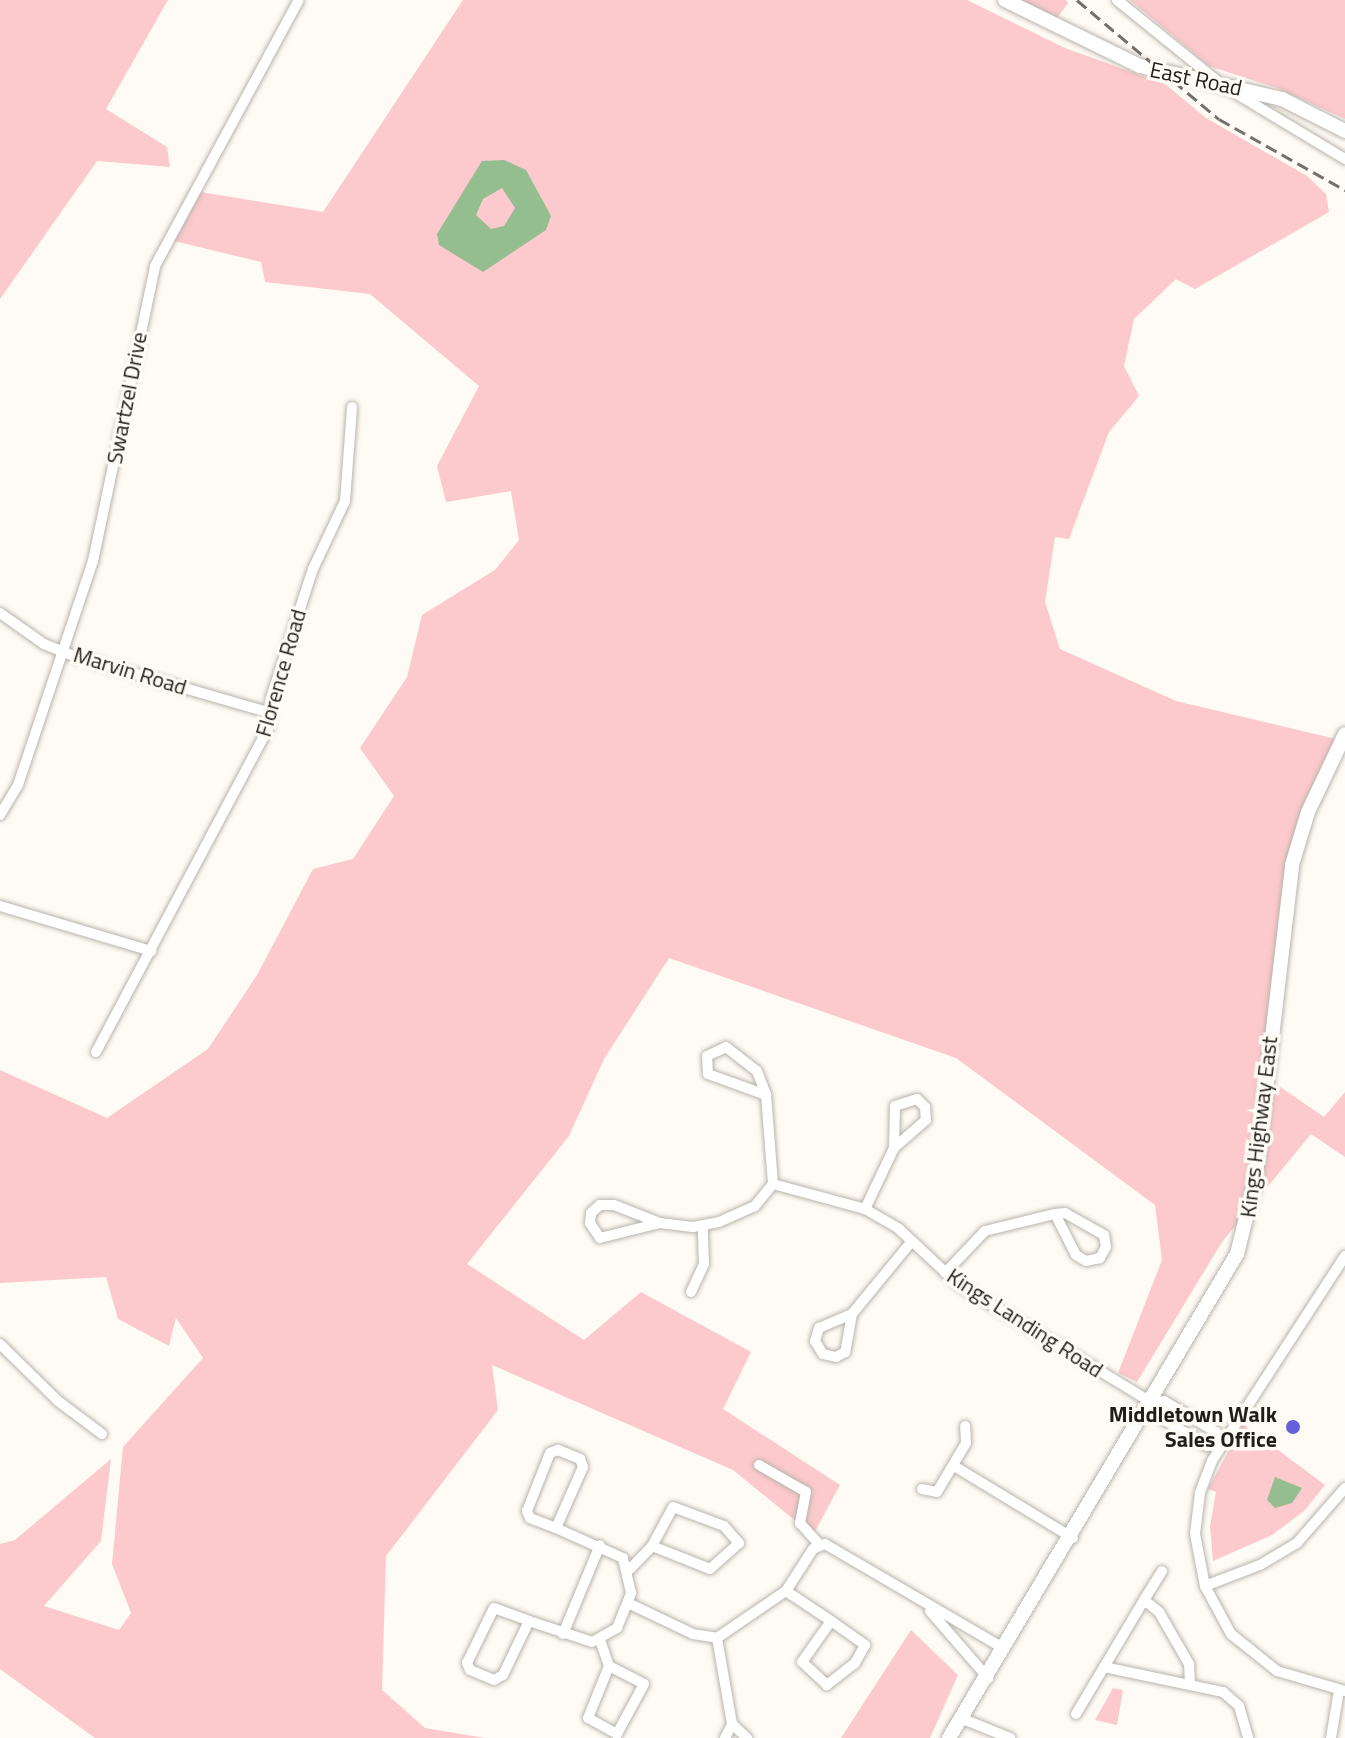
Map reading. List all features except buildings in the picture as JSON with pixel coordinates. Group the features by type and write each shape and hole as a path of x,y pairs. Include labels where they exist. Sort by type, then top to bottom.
{"street":[{"name":"Swartzel Drive","path":"0,815 18,785 104,513 155,266 299,0"},
{"name":"East Road","path":"1005,0 1140,66 1282,99 1345,131"},
{"path":"1117,0 1222,85 1345,159"},
{"name":"Florence Road","path":"96,1052 268,729 268,712 313,569 345,501 352,407"},
{"name":"Marvin Road","path":"0,613 62,651 268,712"},
{"name":"Kings Highway East","path":"949,1738 1073,1538 1230,1272 1245,1232 1292,865 1308,812 1345,734"},
{"path":"0,906 151,951"},
{"path":"660,1223 606,1239 595,1234 590,1223 595,1208 606,1204 660,1223 703,1226 755,1206 773,1184 766,1095 757,1071 743,1056 720,1046 707,1056 705,1068 713,1078 744,1084 766,1095"},
{"path":"865,1209 894,1148 926,1120 925,1107 917,1099 895,1106 894,1148"},
{"name":"Kings Landing Road","path":"773,1184 865,1209 912,1241 945,1273 1152,1403 1164,1401 1216,1432 1222,1445"},
{"path":"945,1273 985,1231 1055,1214 1077,1216 1100,1229 1106,1241 1100,1258 1086,1261 1076,1255 1055,1214"},
{"path":"691,1292 704,1264 703,1226"},
{"path":"852,1314 845,1352 823,1354 815,1341 819,1328 852,1314 912,1241"},
{"path":"1331,1738 1342,1691 1288,1676 1258,1658 1220,1618 1205,1586 1196,1519 1204,1482 1222,1445 1345,1256"},
{"path":"3,1352 58,1401 102,1434"},
{"path":"922,1489 937,1492 966,1443 965,1426"},
{"path":"529,1621 499,1679 468,1668 490,1609 529,1621 563,1634 600,1640 617,1628 628,1603 630,1569 623,1558 600,1545 530,1518 527,1511 550,1453 558,1450 580,1459 583,1467 556,1528"},
{"path":"759,1465 806,1492 800,1523 819,1544 1005,1649"},
{"path":"954,1466 1073,1538"},
{"path":"1205,1586 1260,1565 1297,1543 1345,1488"},
{"path":"630,1569 652,1546 673,1507 724,1526 739,1538 710,1569 652,1546"},
{"path":"628,1603 693,1634 717,1638 786,1591 819,1544"},
{"path":"563,1634 600,1545"},
{"path":"1076,1714 1162,1571"},
{"path":"786,1591 831,1621 865,1645 855,1663 827,1685 802,1662 831,1621"},
{"path":"1144,1600 1159,1612 1189,1664 1190,1683"},
{"path":"927,1606 988,1678"},
{"path":"717,1638 732,1724 725,1738"},
{"path":"600,1640 609,1666 588,1718 617,1734 644,1684 609,1666"},
{"path":"1104,1667 1190,1683 1232,1697 1245,1718 1248,1738"},
{"path":"963,1719 1010,1738"},
{"path":"732,1724 747,1738"}],"shaded area":[{"path":"0,0 168,0 106,109 167,147 170,167 97,161 0,299"},
{"path":"463,0 967,0 1065,48 1165,84 1206,118 1307,176 1326,194 1329,212 1195,289 1176,279 1134,319 1124,366 1139,396 1109,432 1069,539 1055,537 1045,602 1060,649 1176,701 1340,740 1300,849 1264,1076 1324,1117 1345,1092 1345,1157 1311,1134 1222,1242 1137,1382 1118,1373 1162,1260 1155,1205 956,1058 669,958 604,1059 569,1136 467,1264 584,1340 641,1292 751,1352 723,1409 840,1485 813,1535 733,1470 492,1365 498,1410 386,1556 382,1690 425,1728 485,1738 95,1738 0,1669 0,1544 15,1540 111,1459 101,1541 44,1606 119,1630 131,1613 112,1564 123,1447 203,1358 176,1318 169,1346 118,1319 106,1277 0,1283 0,1070 107,1118 208,1049 257,975 313,869 353,859 394,796 360,748 407,677 422,615 495,570 519,540 511,491 446,502 437,466 479,386 370,294 265,282 261,262 174,241 200,192 323,212"},
{"path":"1017,0 1066,0 1068,3 1055,21"},
{"path":"1130,0 1345,0 1345,119 1277,88 1209,66"},
{"path":"504,160 526,170 551,216 546,230 483,272 439,245 437,234 482,161","holes":["502,188 515,208 504,226 491,229 476,215 483,199"]},
{"path":"1243,1424 1325,1485 1304,1511 1272,1535 1213,1561 1210,1527 1216,1492 1208,1489"},
{"path":"1275,1477 1302,1488 1292,1503 1275,1508 1267,1500"},
{"path":"911,1630 958,1675 930,1738 841,1738"},
{"path":"1113,1688 1123,1690 1117,1725 1095,1720"}],"railway":[{"path":"1077,0 1219,119 1345,190"}],"place":[{"name":"Middletown Walk Sales Office","path":"1293,1427"}]}
